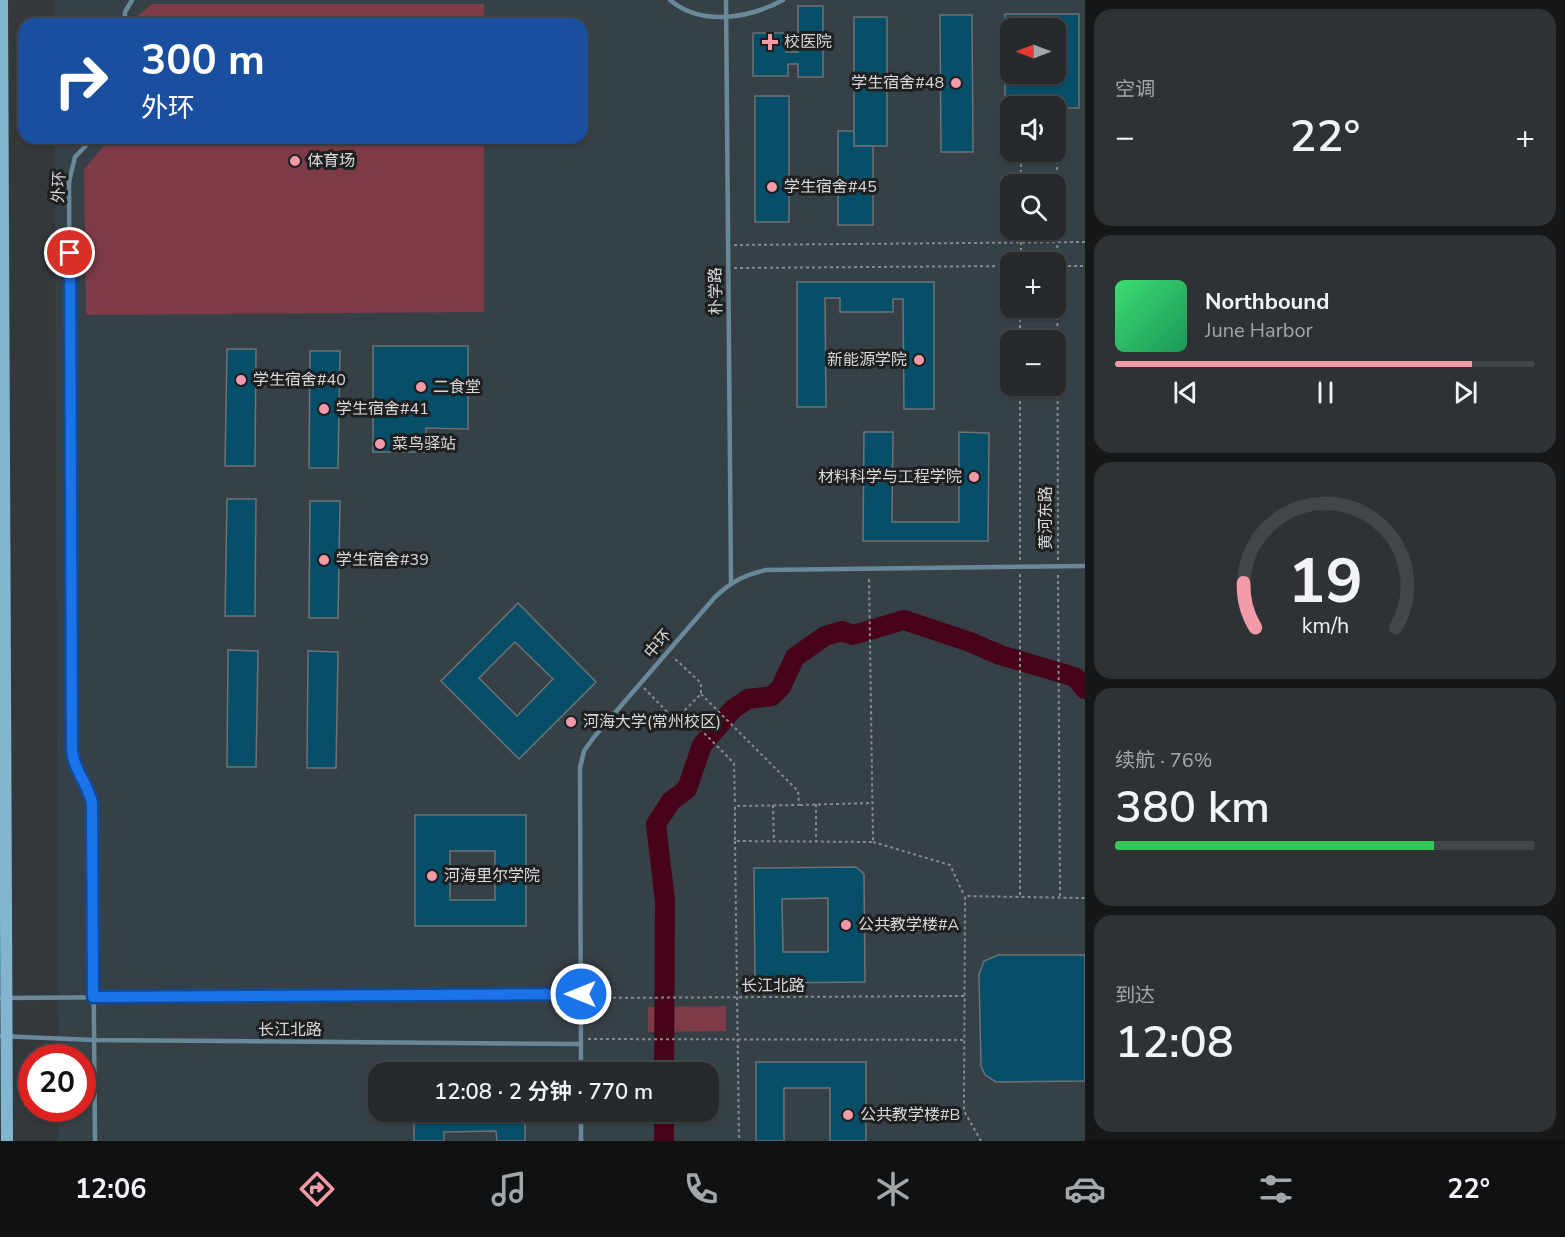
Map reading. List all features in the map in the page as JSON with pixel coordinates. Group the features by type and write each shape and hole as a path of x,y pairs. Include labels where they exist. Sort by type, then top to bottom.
{"main road":[{"path":"2,0 2,998 7,1141"}],"lane":[{"path":"125,18 125,12 132,0"},
{"path":"670,0 691,14 726,16 756,13 783,0"},
{"name":"朴学路","path":"726,0 731,582"},
{"name":"外环","path":"87,144 75,157 69,182 72,749 75,766 90,794 92,803 95,1141"},
{"name":"中环","path":"581,1062 580,768 584,752 639,684 731,582 746,574 766,570 1085,566"},
{"name":"长江北路","path":"2,998 581,996"},
{"name":"长江北路","path":"3,1036 93,1040 581,1041"},
{"path":"581,1122 581,1141"}],"path":[{"name":"黄河东路","path":"1057,162 1057,252"},
{"path":"1021,241 1021,252"},
{"path":"728,245 1085,242"},
{"path":"728,268 1000,266"},
{"path":"1066,266 1085,266"},
{"name":"黄河东路","path":"1056,318 1060,899"},
{"name":"黄河东路","path":"1020,396 1020,897"},
{"path":"869,569 873,842"},
{"path":"639,684 671,716 683,712 701,694 701,683 668,652"},
{"path":"701,694 798,791 799,805"},
{"path":"683,712 734,764 739,1141"},
{"path":"735,806 872,803"},
{"path":"816,804 816,842"},
{"path":"774,805 774,842"},
{"path":"735,842 873,842 950,865 965,896 964,1111 981,1141"},
{"path":"965,896 1085,898"},
{"name":"长江北路","path":"581,996 648,999 964,996"},
{"path":"581,1041 648,1039 963,1040"}],"shaded area":[{"name":"河海大学(常州校区)","path":"55,0 1085,0 1085,1141 58,1141 58,1122 96,1122 96,1044 58,1044 55,144 588,144 588,18 55,18"},
{"path":"152,4 484,4 484,18 135,18"},
{"path":"106,144 484,144 484,312 86,315 84,169"},
{"path":"726,1006 726,1031 648,1032 648,1007"}],"building":[{"name":"校医院","path":"798,6 823,6 823,77 798,77 798,64 788,64 788,76 753,76 753,33 786,33 786,52 798,52"},
{"path":"1005,14 1079,14 1079,108 1066,108 1066,96 1005,96 1005,84 1066,84 1066,18 1005,18"},
{"name":"学生宿舍#48","path":"940,15 972,15 973,152 941,152"},
{"path":"854,17 887,17 887,146 854,146"},
{"name":"学生宿舍#45","path":"755,96 789,96 789,222 755,222"},
{"path":"838,131 854,131 854,146 873,146 873,225 838,225"},
{"name":"新能源学院","path":"797,282 934,282 934,409 904,409 903,299 893,299 893,312 840,312 840,298 825,298 826,407 797,407"},
{"name":"二食堂","path":"373,346 468,346 468,429 426,428 426,452 373,452"},
{"name":"学生宿舍#40","path":"227,349 256,349 255,466 225,466"},
{"name":"学生宿舍#41","path":"310,351 340,351 338,468 309,468"},
{"name":"材料科学与工程学院","path":"864,432 893,432 892,522 959,522 959,432 989,433 988,541 863,541"},
{"path":"227,499 256,499 255,616 225,616"},
{"name":"学生宿舍#39","path":"310,501 340,501 338,618 309,618"},
{"path":"518,603 596,682 519,759 441,681","holes":["515,642 553,679 517,716 479,678"]},
{"path":"228,650 258,651 256,767 227,767"},
{"path":"308,651 338,652 336,768 307,768"},
{"name":"河海里尔学院","path":"415,815 526,815 526,926 415,926","holes":["450,851 495,851 495,900 450,900"]},
{"name":"公共教学楼#A","path":"856,867 864,874 865,982 755,983 754,868","holes":["828,898 828,952 783,952 782,899"]},
{"path":"998,955 1085,955 1085,1081 996,1082 985,1075 981,1066 979,974 984,961"},
{"name":"公共教学楼#B","path":"756,1062 866,1062 866,1141 830,1141 830,1088 784,1088 784,1141 756,1141"},
{"path":"414,1122 525,1122 525,1141 497,1141 496,1131 444,1132 444,1141 414,1141"}],"waterway":[{"path":"664,1062 665,901 656,824 671,801 687,789 702,745 733,709 748,699 772,696 781,687 795,657 825,636 842,631 853,635 904,620 970,642 1000,655 1075,677 1085,689"},
{"path":"664,1122 664,1141"}],"place":[{"name":"校医院","path":"770,42"},
{"name":"学生宿舍#48","path":"956,83"},
{"name":"体育场","path":"295,161"},
{"name":"学生宿舍#45","path":"772,187"},
{"name":"新能源学院","path":"919,360"},
{"name":"学生宿舍#40","path":"241,380"},
{"name":"二食堂","path":"421,387"},
{"name":"学生宿舍#41","path":"324,409"},
{"name":"菜鸟驿站","path":"380,444"},
{"name":"材料科学与工程学院","path":"974,477"},
{"name":"学生宿舍#39","path":"324,560"},
{"name":"河海大学(常州校区)","path":"571,722"},
{"name":"河海里尔学院","path":"432,876"},
{"name":"公共教学楼#A","path":"846,925"},
{"name":"公共教学楼#B","path":"848,1115"}],"route":[{"path":"70,253 72,759 86,784 92,803 93,997 581,994"}]}
